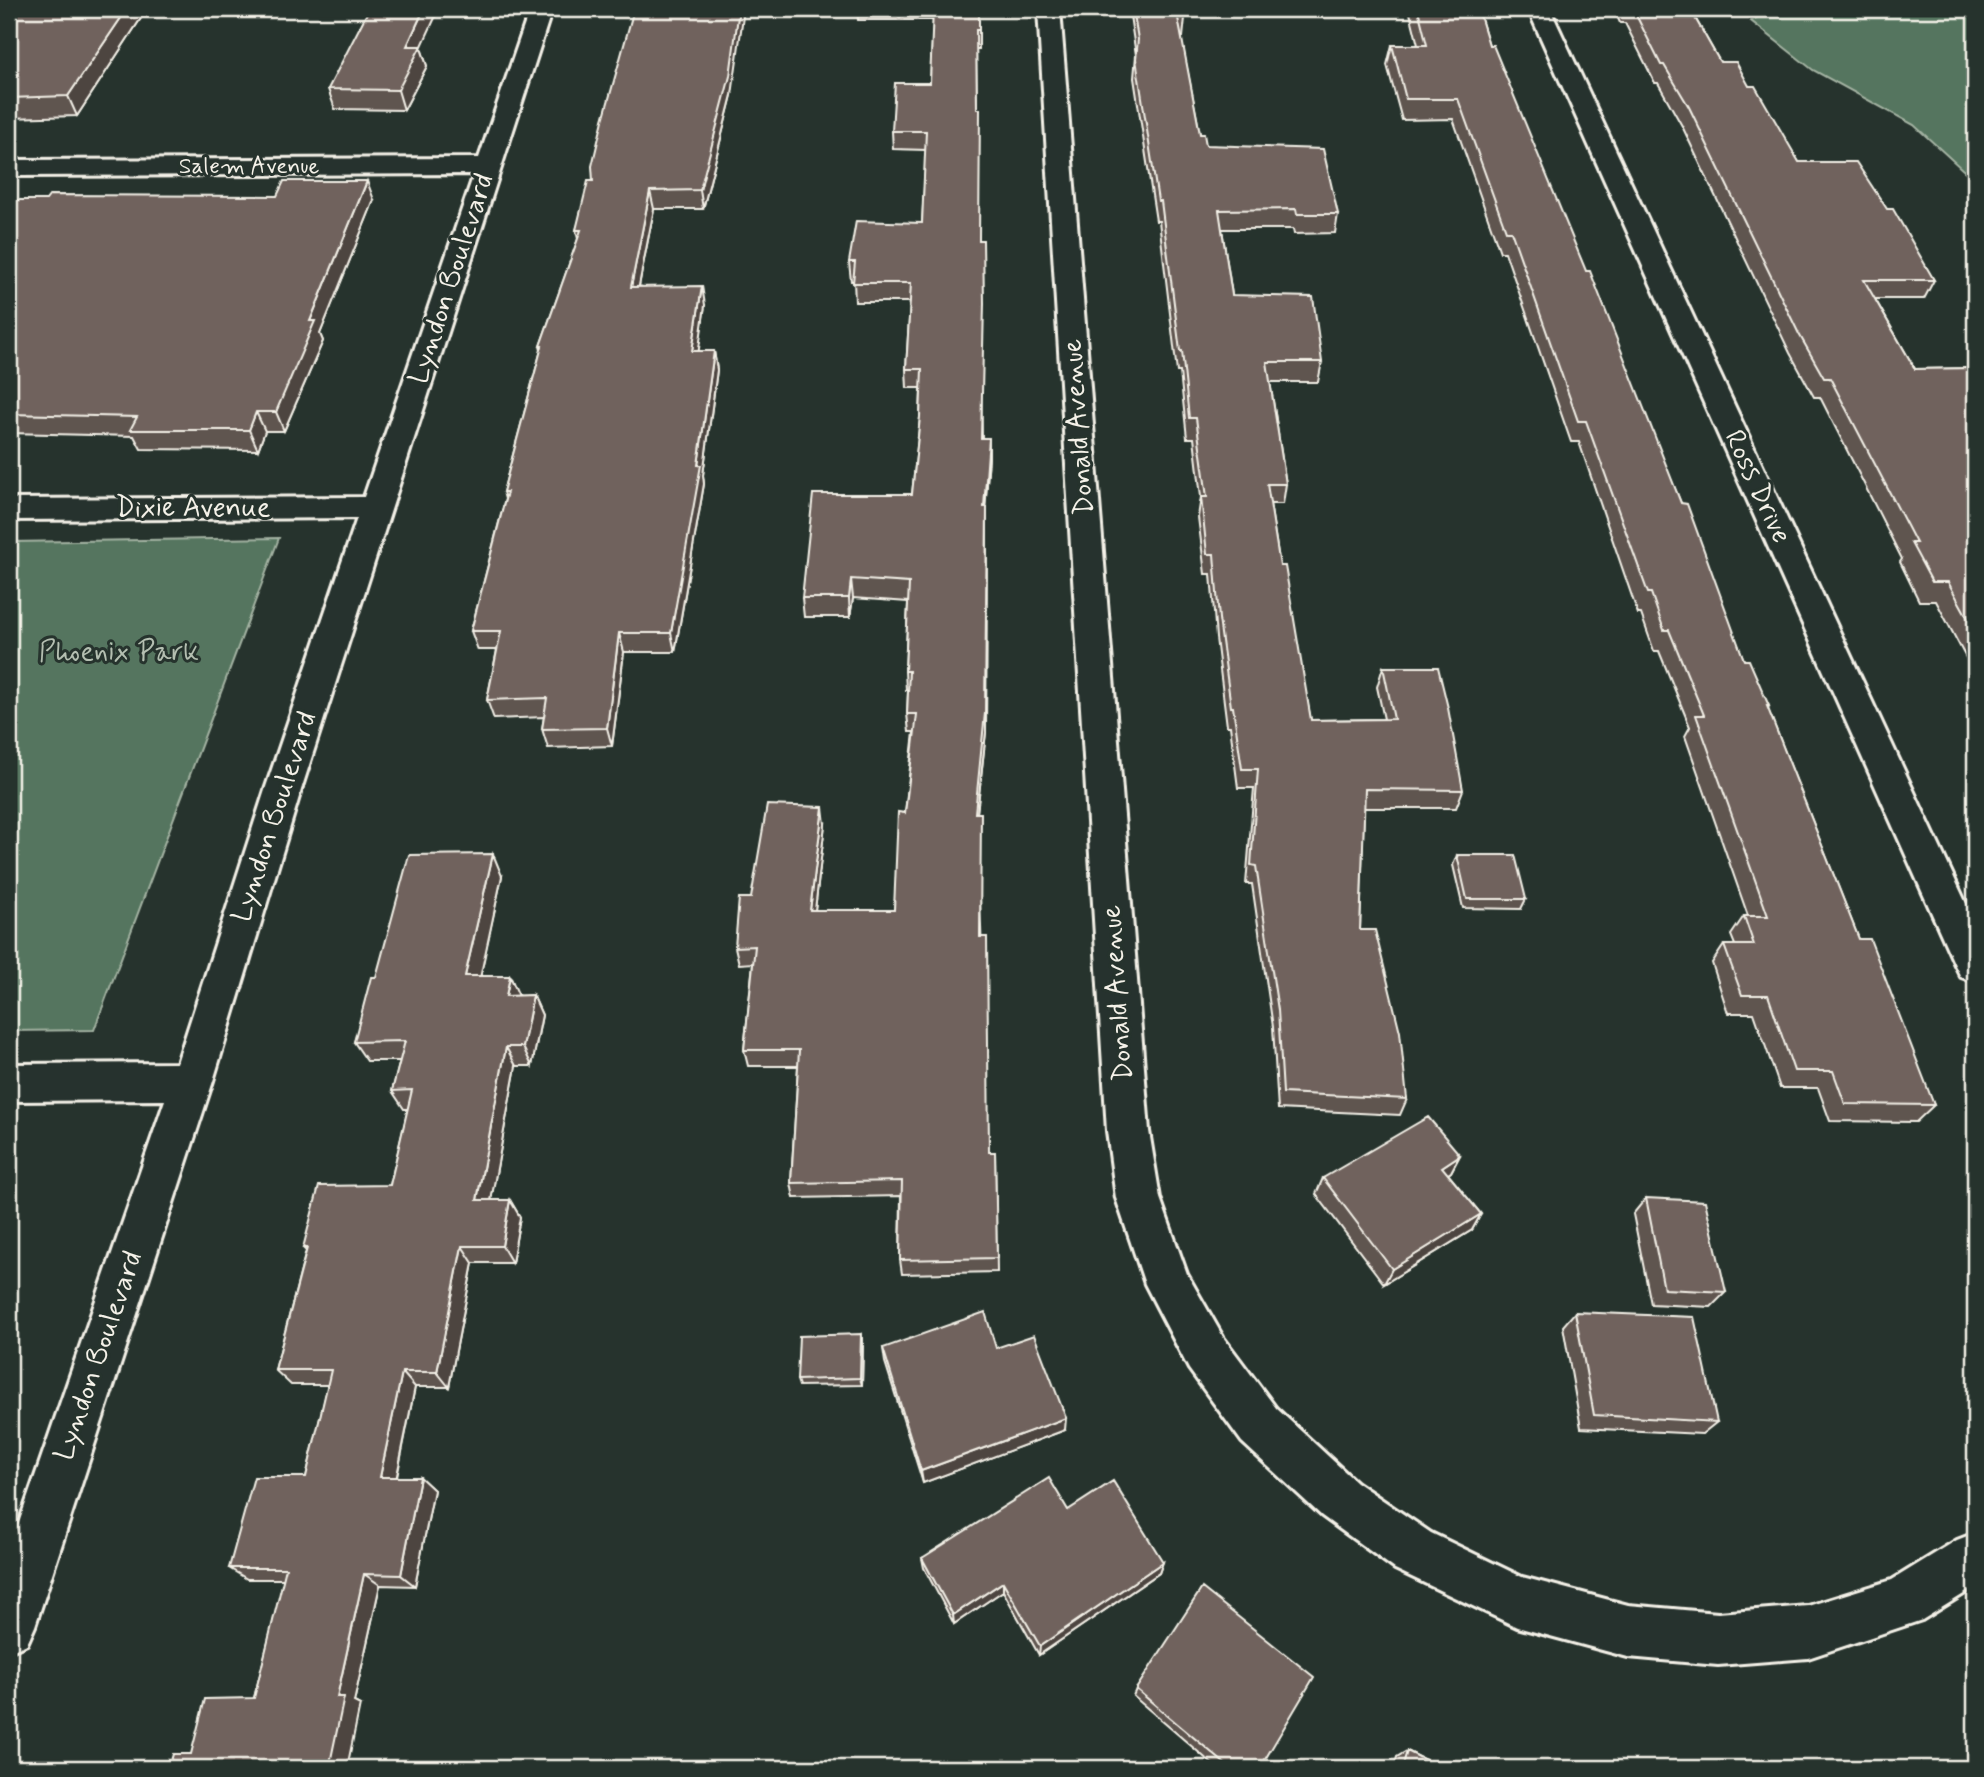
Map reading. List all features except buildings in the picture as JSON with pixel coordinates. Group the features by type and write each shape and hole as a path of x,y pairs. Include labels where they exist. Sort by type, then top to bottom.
{"street":[{"name":"Lyndon Boulevard","path":"9,1626 192,1081 541,9"},
{"name":"Donald Avenue","path":"1049,9 1128,1131 1139,1198 1168,1284 1206,1353 1259,1425 1339,1499 1413,1551 1517,1601 1628,1631 1718,1639 1808,1632 1904,1602 1975,1558"},
{"name":"Ross Drive","path":"1539,9 1975,965"},
{"name":"Salem Avenue","path":"9,168 490,166"},
{"name":"Dixie Avenue","path":"9,509 377,506"},
{"path":"9,1082 192,1081"}],"green space":[{"path":"1771,9 1975,9 1975,181 1914,125 1813,70 1751,21"},
{"name":"Phoenix Park","path":"279,538 94,1030 9,1031 9,542"}]}
